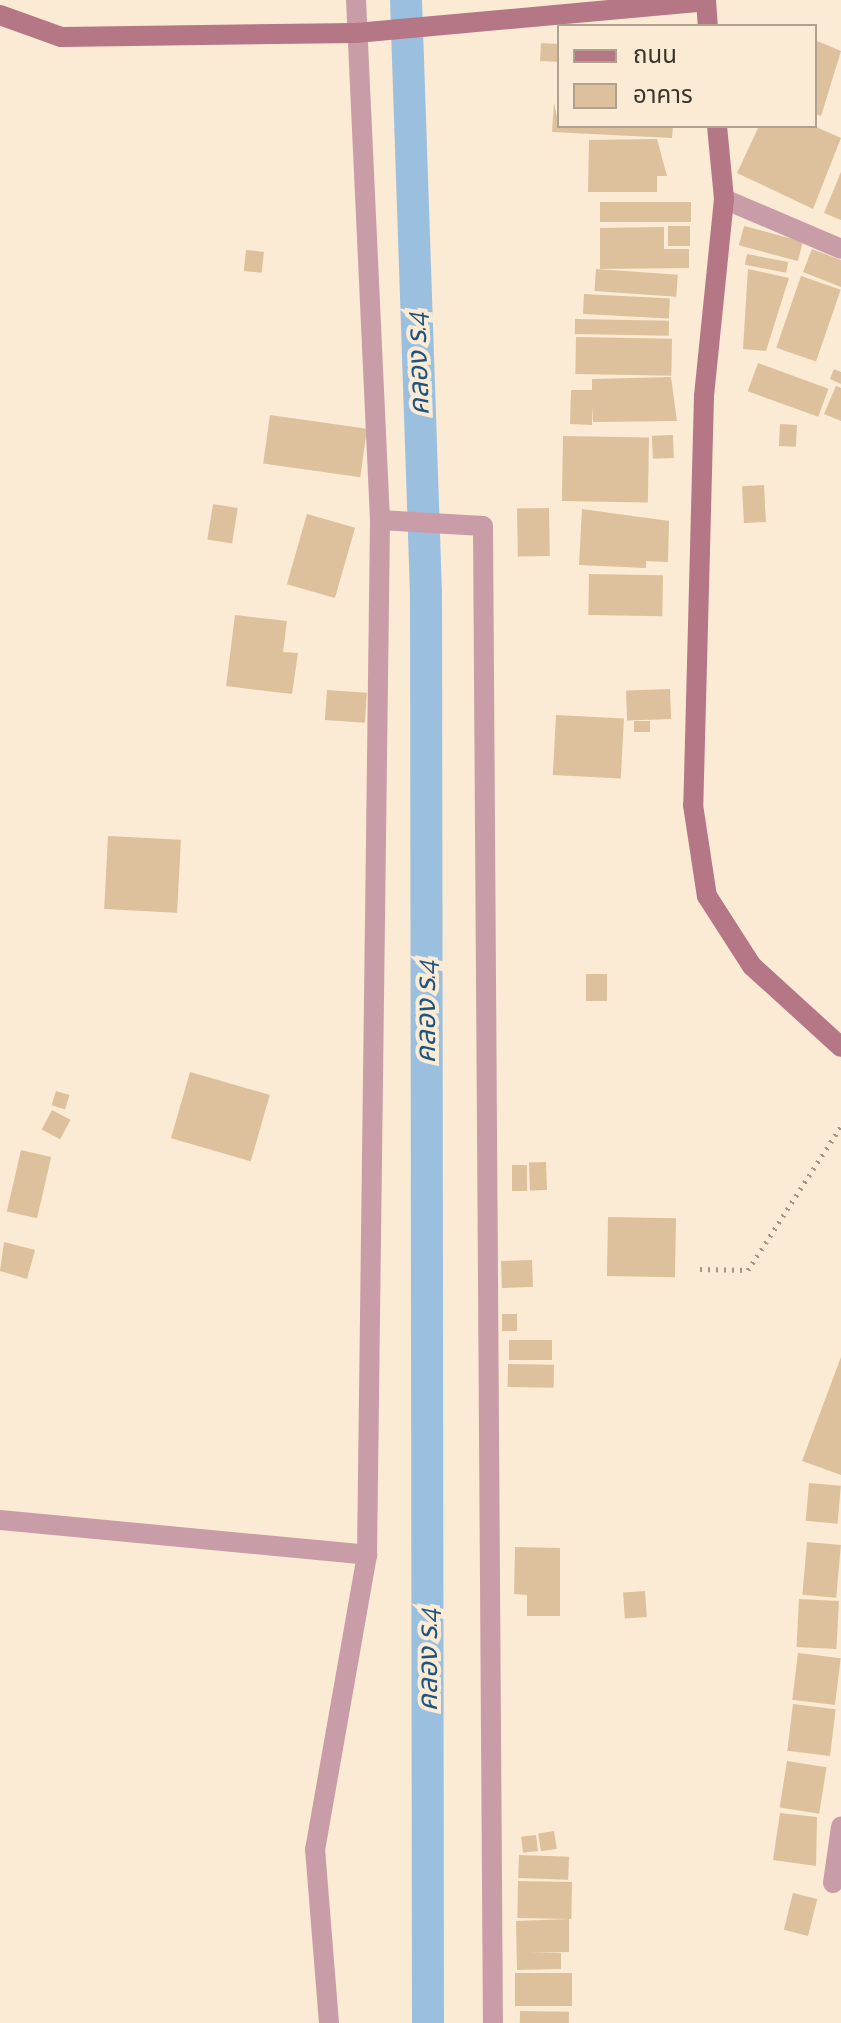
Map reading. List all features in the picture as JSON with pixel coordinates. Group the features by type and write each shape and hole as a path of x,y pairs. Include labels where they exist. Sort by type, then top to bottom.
{"street":[{"path":"329,2023 315,1850 367,1555 380,520 356,0"},
{"path":"0,15 61,37 356,33 706,0 708,24"},
{"path":"717,128 724,199 704,396 693,805 707,896 752,966 841,1047"},
{"path":"724,199 841,249"},
{"path":"380,520 483,526 493,2023"},
{"path":"0,1520 367,1555"},
{"path":"833,1883 841,1827"}],"path":[{"path":"700,1269 748,1270 841,1126"}],"building":[{"path":"817,41 841,51 821,116 817,115"},
{"path":"541,43 557,44 557,62 540,61"},
{"path":"554,103 557,128 673,128 672,138 552,132"},
{"path":"817,127 841,138 813,209 737,173 758,128"},
{"path":"657,139 667,176 657,176 657,192 588,192 589,140"},
{"path":"841,172 841,220 824,213"},
{"path":"600,202 691,202 691,222 600,222"},
{"path":"668,226 690,226 690,246 668,246"},
{"path":"744,226 803,242 798,261 739,245"},
{"path":"664,227 664,249 689,249 689,268 600,269 600,228"},
{"path":"812,249 841,260 841,287 803,272"},
{"path":"246,250 264,252 262,273 244,271"},
{"path":"747,254 788,262 786,273 745,265"},
{"path":"596,269 678,275 676,297 594,291"},
{"path":"748,269 789,278 766,351 743,349"},
{"path":"801,276 841,290 816,362 776,348"},
{"path":"584,294 670,299 669,318 583,314"},
{"path":"575,319 669,321 669,336 575,334"},
{"path":"576,337 672,339 671,376 575,374"},
{"path":"758,363 828,389 818,417 748,391"},
{"path":"834,369 841,372 841,384 830,379"},
{"path":"671,377 677,421 593,422 592,405 592,425 570,424 571,390 592,390 592,379"},
{"path":"836,386 841,388 841,421 824,414"},
{"path":"270,415 367,429 360,477 263,464"},
{"path":"780,424 797,425 796,447 779,446"},
{"path":"673,435 674,458 653,459 652,436"},
{"path":"563,436 649,438 648,502 562,501"},
{"path":"764,485 766,522 744,523 742,486"},
{"path":"213,504 238,508 232,543 207,540"},
{"path":"549,508 550,556 518,557 517,509"},
{"path":"582,509 669,521 668,562 646,561 646,568 579,565"},
{"path":"307,514 355,528 335,598 287,584"},
{"path":"589,574 663,575 662,616 588,615"},
{"path":"235,615 287,621 283,652 298,653 292,694 226,686"},
{"path":"670,689 671,719 627,721 626,691"},
{"path":"327,690 367,693 365,723 325,720"},
{"path":"556,715 624,719 621,778 553,775"},
{"path":"634,721 650,721 650,732 634,732"},
{"path":"108,836 181,840 177,913 104,909"},
{"path":"586,974 607,974 607,1001 586,1001"},
{"path":"190,1072 270,1095 251,1161 171,1138"},
{"path":"56,1091 69,1095 65,1109 52,1105"},
{"path":"52,1110 71,1120 60,1139 42,1129"},
{"path":"21,1150 51,1157 37,1218 7,1211"},
{"path":"546,1162 547,1190 530,1191 529,1163"},
{"path":"512,1165 527,1165 527,1191 512,1191"},
{"path":"608,1217 676,1218 675,1277 607,1276"},
{"path":"4,1242 35,1250 27,1279 0,1271"},
{"path":"532,1260 533,1287 502,1288 501,1261"},
{"path":"502,1314 517,1314 517,1331 502,1331"},
{"path":"509,1340 552,1340 552,1360 509,1360"},
{"path":"841,1357 841,1475 802,1461"},
{"path":"508,1364 554,1365 554,1388 508,1387"},
{"path":"809,1483 841,1486 838,1524 806,1521"},
{"path":"807,1542 841,1545 836,1598 802,1595"},
{"path":"515,1547 560,1548 560,1616 527,1616 527,1595 514,1594"},
{"path":"645,1591 647,1617 625,1618 623,1593"},
{"path":"799,1599 839,1601 836,1649 796,1647"},
{"path":"798,1653 841,1658 835,1705 792,1700"},
{"path":"793,1704 836,1709 830,1756 787,1751"},
{"path":"787,1761 827,1767 819,1814 780,1807"},
{"path":"780,1813 817,1817 816,1866 773,1860"},
{"path":"554,1831 557,1849 541,1851 538,1834"},
{"path":"536,1835 538,1851 523,1853 521,1837"},
{"path":"519,1855 569,1857 568,1880 518,1878"},
{"path":"518,1881 572,1882 571,1919 517,1918"},
{"path":"793,1893 817,1899 808,1936 784,1930"},
{"path":"569,1919 569,1952 530,1953 561,1953 561,1969 517,1970 516,1921"},
{"path":"515,1973 572,1973 572,2006 515,2006"},
{"path":"520,2011 569,2012 569,2023 520,2023"}],"waterway":[{"name":"คลอง ร.4","path":"406,0 426,592 428,2023"}]}
